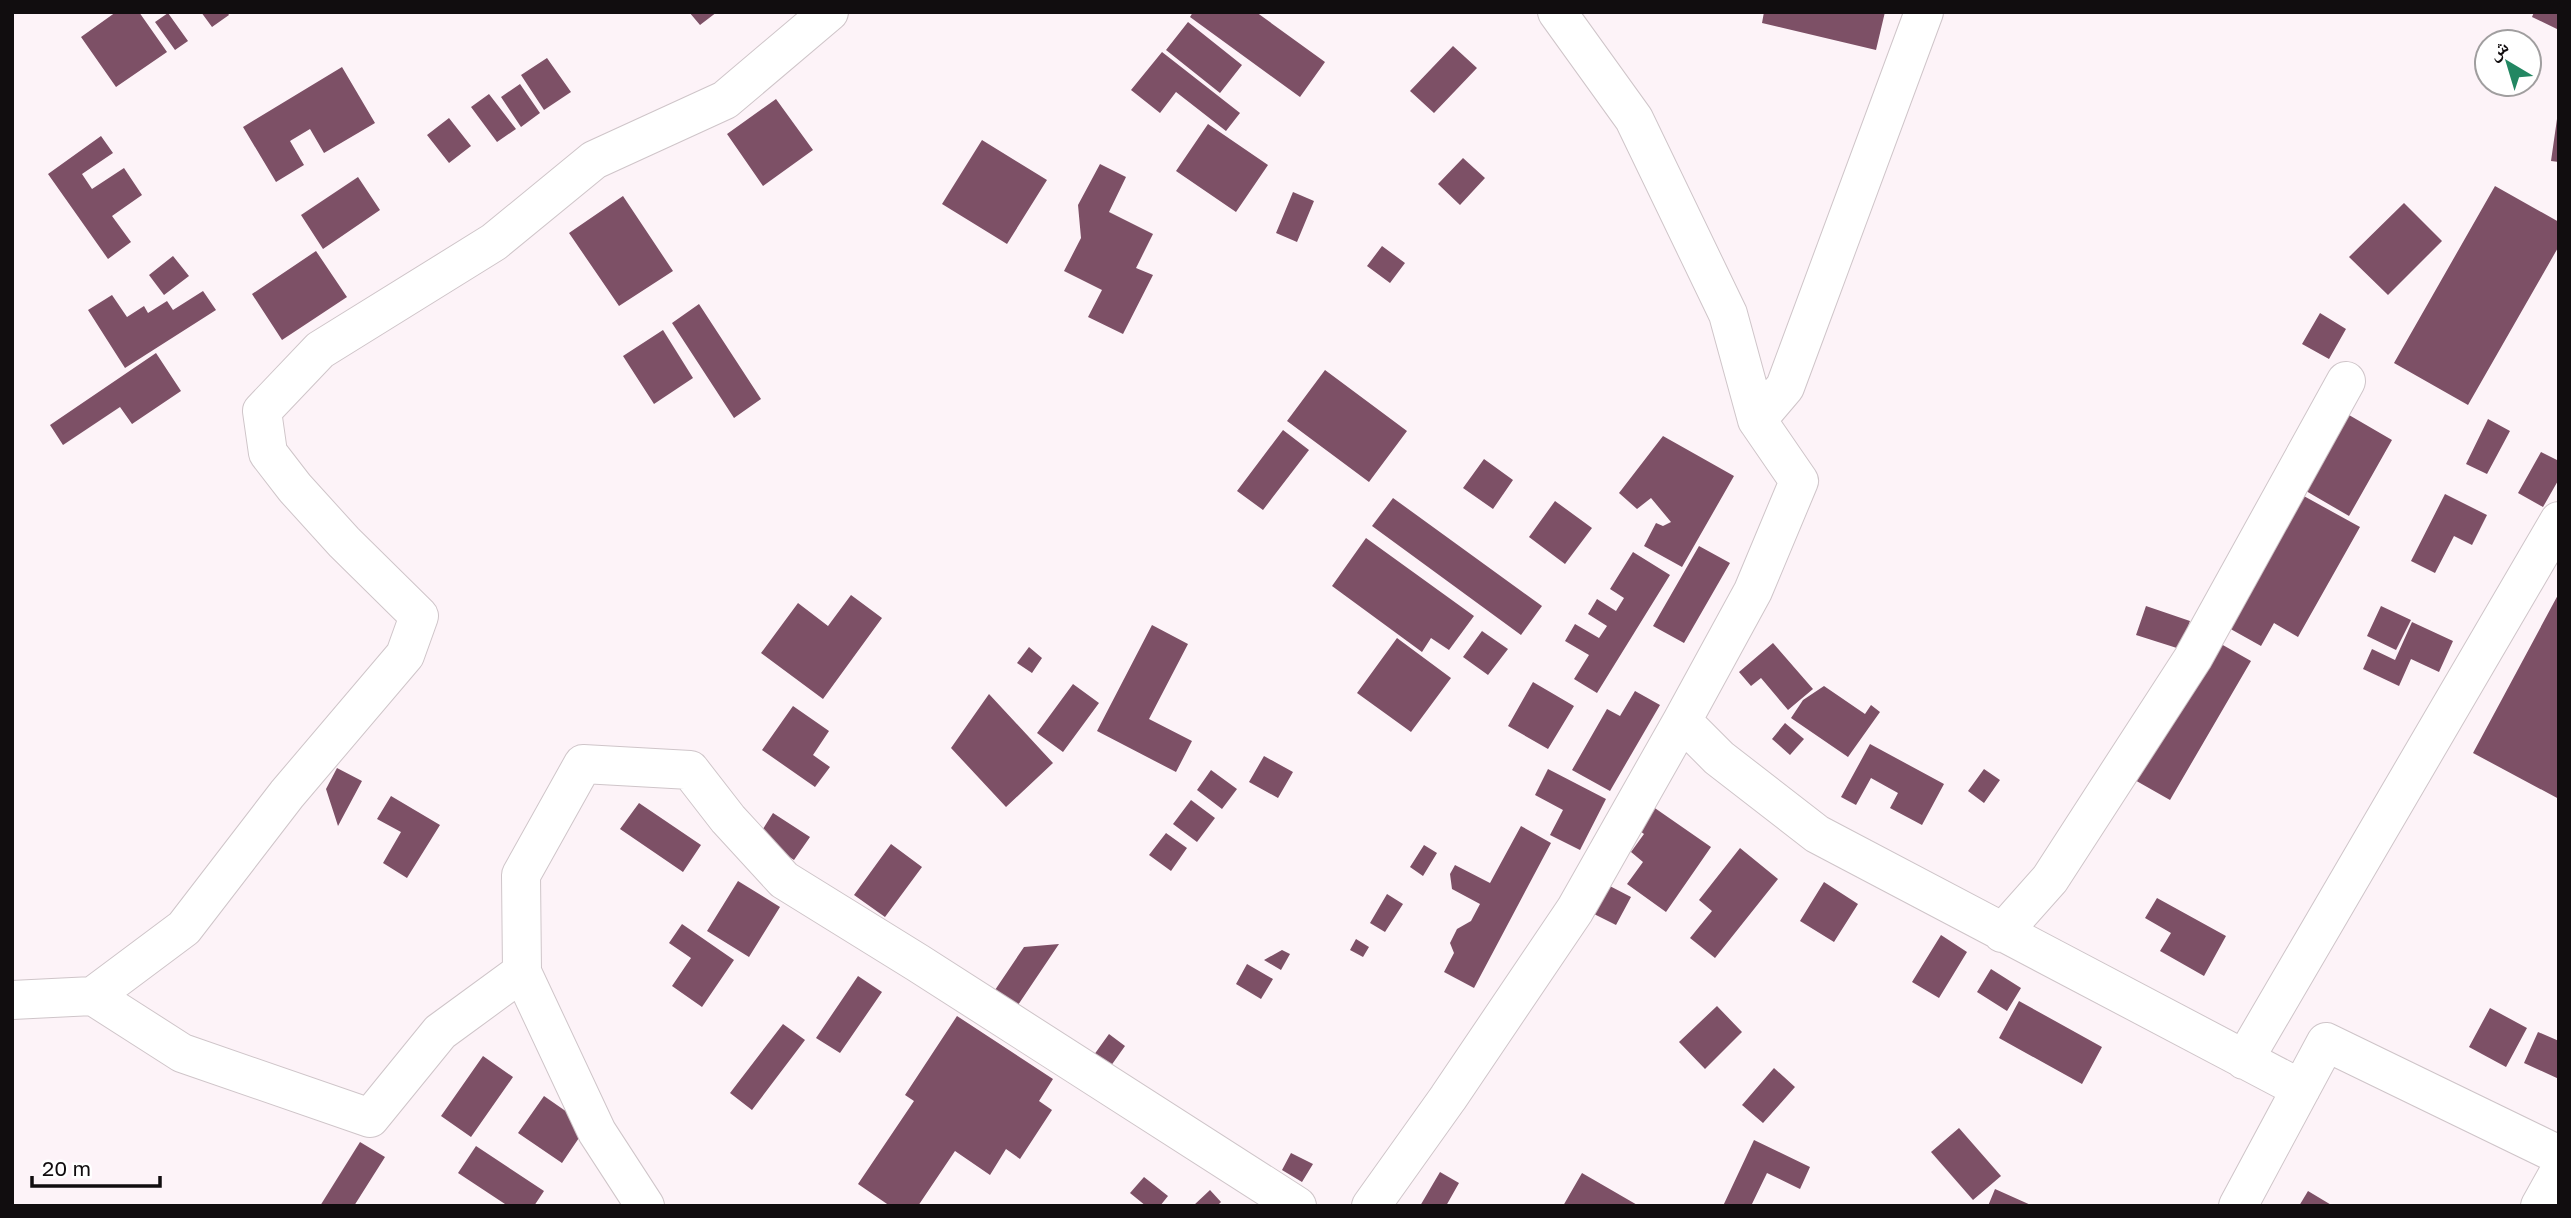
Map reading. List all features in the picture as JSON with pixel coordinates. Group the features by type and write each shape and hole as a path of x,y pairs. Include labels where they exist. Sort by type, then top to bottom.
{"street":[{"path":"12,1000 93,996 184,928 287,794 405,654 419,616 344,542 295,488 268,453 262,411 320,350 494,242 594,160 724,100 830,12"},
{"path":"1371,1206 1448,1098 1575,910 1753,591 1800,481 1757,421 1728,314 1634,119 1557,12"},
{"path":"1757,421 1785,387 1924,12"},
{"path":"2002,933 2050,879 2193,659 2346,381"},
{"path":"2244,1059 2559,521"},
{"path":"1682,721 1719,758 1816,834 2301,1089"},
{"path":"645,1206 597,1132 522,972 522,875 583,764 690,770 728,818 784,880 1297,1206"},
{"path":"93,996 182,1053 370,1118 440,1032 522,972"},
{"path":"2238,1206 2326,1042 2559,1155"},
{"path":"2540,1206 2559,1172"}],"building":[{"path":"116,12 139,12 167,52 116,87 81,37"},
{"path":"201,12 227,12 229,15 212,27"},
{"path":"689,12 717,12 700,25"},
{"path":"1193,12 1256,12 1325,62 1300,97 1190,17"},
{"path":"1764,12 1885,12 1876,50 1762,23"},
{"path":"2534,12 2559,12 2559,30 2532,17"},
{"path":"168,13 188,41 175,50 155,22"},
{"path":"1188,22 1242,65 1220,93 1166,50"},
{"path":"1453,46 1477,68 1434,113 1410,91"},
{"path":"1162,52 1240,113 1226,131 1176,92 1160,113 1131,90"},
{"path":"547,58 571,92 544,110 521,75"},
{"path":"342,67 375,123 324,153 310,129 290,141 304,165 276,182 243,127"},
{"path":"520,84 540,113 521,127 501,97"},
{"path":"489,94 516,129 497,142 471,107"},
{"path":"776,99 813,150 763,186 727,134"},
{"path":"449,118 471,146 449,163 427,135"},
{"path":"2559,119 2559,162 2551,161"},
{"path":"1208,124 1268,165 1236,212 1176,171"},
{"path":"101,136 113,153 82,174 92,189 124,168 142,195 112,216 131,242 108,259 48,174"},
{"path":"982,140 1047,180 1007,244 942,204"},
{"path":"1463,158 1485,178 1460,205 1438,184"},
{"path":"1100,164 1126,177 1109,212 1153,234 1136,268 1153,275 1123,334 1088,317 1102,290 1064,271 1081,238 1078,205"},
{"path":"358,177 380,210 323,249 301,215"},
{"path":"2495,186 2559,222 2559,246 2468,405 2394,363"},
{"path":"1293,192 1314,201 1297,242 1276,233"},
{"path":"623,196 673,271 619,306 569,233"},
{"path":"2404,203 2442,241 2388,295 2349,257"},
{"path":"1382,246 1405,263 1390,283 1367,266"},
{"path":"316,251 347,297 282,340 252,294"},
{"path":"173,256 189,276 164,295 149,275"},
{"path":"203,291 216,310 125,368 88,310 112,295 127,317 144,306 148,313 167,301 173,310"},
{"path":"699,304 761,399 734,418 672,323"},
{"path":"2320,313 2346,329 2329,359 2302,344"},
{"path":"663,330 693,378 654,404 623,356"},
{"path":"156,353 181,391 132,424 120,407 63,445 50,425"},
{"path":"1325,370 1407,431 1369,482 1287,421"},
{"path":"2349,415 2392,440 2349,516 2306,491"},
{"path":"2488,419 2510,431 2487,474 2466,464"},
{"path":"1283,430 1309,450 1263,510 1237,491"},
{"path":"1663,436 1734,476 1682,567 1644,546 1656,523 1663,526 1671,522 1651,498 1637,509 1619,493"},
{"path":"2541,452 2559,461 2559,479 2543,507 2518,493"},
{"path":"1484,459 1513,480 1493,509 1463,488"},
{"path":"2445,494 2487,515 2472,545 2454,536 2435,573 2411,561"},
{"path":"2302,495 2360,527 2298,637 2274,623 2261,646 2227,627"},
{"path":"1393,498 1542,606 1521,635 1372,526"},
{"path":"1555,501 1592,528 1565,564 1529,537"},
{"path":"1366,538 1474,616 1449,650 1431,638 1422,652 1332,586"},
{"path":"1699,546 1730,563 1684,643 1653,626"},
{"path":"1633,552 1670,575 1597,693 1574,679 1589,655 1565,641 1575,624 1599,638 1607,626 1588,614 1597,599 1616,611 1624,598 1610,589"},
{"path":"2559,593 2559,799 2473,753"},
{"path":"851,595 882,618 823,699 761,653 798,603 828,626"},
{"path":"2146,606 2190,621 2180,649 2136,635"},
{"path":"2381,606 2411,620 2396,650 2367,636"},
{"path":"2412,622 2453,641 2439,672 2411,659 2399,686 2363,669 2372,649 2395,660"},
{"path":"1152,625 1188,644 1149,719 1192,741 1176,772 1097,731"},
{"path":"1482,631 1508,649 1488,675 1463,657"},
{"path":"1397,638 1451,678 1411,732 1357,693"},
{"path":"2214,640 2251,661 2170,800 2133,779"},
{"path":"1773,643 1813,689 1788,710 1761,678 1751,686 1739,672"},
{"path":"1029,647 1042,658 1032,673 1017,663"},
{"path":"1533,682 1574,706 1548,749 1508,726"},
{"path":"1073,684 1099,703 1063,752 1037,733"},
{"path":"1824,686 1865,714 1871,705 1880,712 1848,757 1791,718 1803,700"},
{"path":"1635,691 1660,705 1610,791 1572,770 1607,709 1620,716"},
{"path":"989,694 1053,763 1006,807 951,748"},
{"path":"793,706 829,731 813,755 830,767 815,787 762,750"},
{"path":"1785,723 1804,739 1790,755 1772,739"},
{"path":"1870,744 1944,784 1922,825 1890,808 1898,793 1871,778 1856,805 1841,797"},
{"path":"1264,756 1293,772 1278,798 1249,782"},
{"path":"337,768 362,781 338,826 326,789"},
{"path":"1548,769 1606,799 1580,850 1550,835 1563,810 1535,795"},
{"path":"1984,769 2000,780 1984,803 1968,791"},
{"path":"1211,770 1237,789 1222,809 1197,790"},
{"path":"391,796 440,825 407,878 383,863 401,832 377,819"},
{"path":"1191,800 1215,818 1197,842 1173,824"},
{"path":"639,803 701,845 683,872 620,829"},
{"path":"1649,804 1711,847 1666,912 1627,884 1643,862 1631,852 1644,834 1633,826"},
{"path":"773,813 810,837 794,860 758,837"},
{"path":"1521,826 1551,843 1474,988 1444,972 1454,953 1450,943 1457,929 1471,921 1480,904 1452,889 1450,874 1455,865 1490,883"},
{"path":"1166,833 1187,848 1171,871 1149,855"},
{"path":"891,844 922,867 885,917 854,895"},
{"path":"1424,845 1437,853 1423,876 1410,867"},
{"path":"1740,848 1778,879 1715,958 1690,938 1712,911 1699,900"},
{"path":"738,881 780,907 749,957 707,931"},
{"path":"1824,882 1858,904 1834,942 1800,921"},
{"path":"1604,883 1631,897 1616,925 1588,911"},
{"path":"1387,894 1403,904 1385,932 1370,923"},
{"path":"2157,898 2226,936 2204,976 2160,951 2171,933 2145,918"},
{"path":"682,924 734,960 702,1007 672,986 691,958 669,943"},
{"path":"1941,935 1967,952 1939,998 1912,982"},
{"path":"1356,939 1369,947 1363,957 1350,950"},
{"path":"1059,944 1018,1005 995,990 1024,947"},
{"path":"1282,950 1290,954 1281,970 1264,960"},
{"path":"1247,964 1273,979 1261,999 1236,984"},
{"path":"1991,969 2021,988 2007,1011 1977,992"},
{"path":"858,976 882,992 840,1053 816,1038"},
{"path":"2019,1001 2102,1047 2082,1084 1999,1038"},
{"path":"1717,1006 1742,1032 1705,1069 1679,1042"},
{"path":"2490,1008 2527,1028 2506,1067 2469,1047"},
{"path":"957,1016 1053,1079 1039,1101 1052,1110 1020,1159 1006,1149 990,1175 955,1151 918,1206 890,1206 858,1184 914,1101 905,1095"},
{"path":"783,1024 805,1040 752,1110 730,1093"},
{"path":"2538,1032 2559,1041 2559,1079 2524,1063"},
{"path":"1109,1034 1125,1046 1108,1070 1091,1059"},
{"path":"483,1056 513,1077 471,1137 441,1116"},
{"path":"1774,1068 1795,1087 1763,1123 1742,1105"},
{"path":"544,1096 587,1126 562,1163 518,1133"},
{"path":"1959,1128 2001,1176 1973,1200 1931,1152"},
{"path":"1754,1140 1810,1167 1800,1189 1767,1173 1751,1206 1723,1206"},
{"path":"360,1142 385,1157 354,1206 320,1206"},
{"path":"476,1146 544,1191 534,1206 508,1206 458,1173"},
{"path":"1291,1153 1313,1164 1302,1182 1282,1170"},
{"path":"1440,1172 1459,1183 1446,1206 1420,1206"},
{"path":"1582,1173 1639,1206 1563,1206"},
{"path":"1144,1177 1168,1196 1160,1206 1146,1206 1130,1193"},
{"path":"1995,1189 2033,1206 1988,1206"},
{"path":"1210,1190 1221,1202 1217,1206 1193,1206"},
{"path":"2308,1191 2333,1206 2299,1206"}]}
